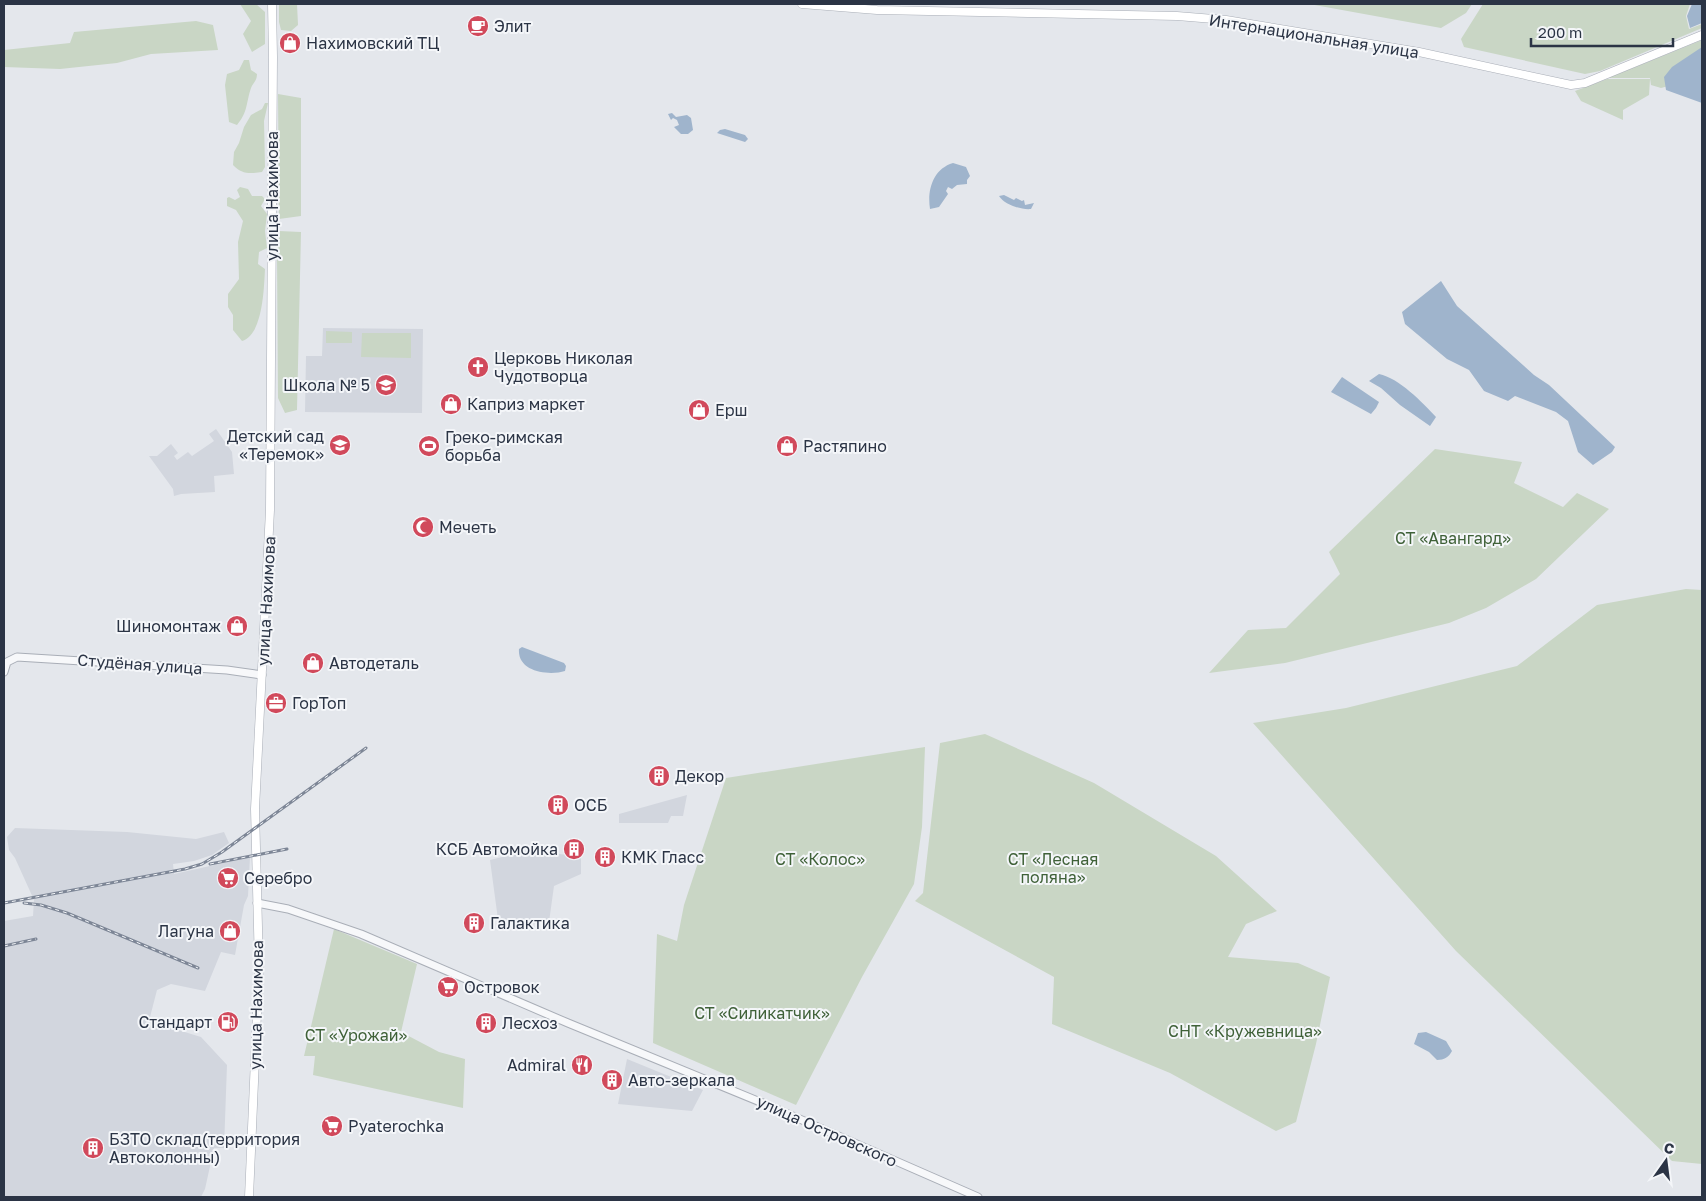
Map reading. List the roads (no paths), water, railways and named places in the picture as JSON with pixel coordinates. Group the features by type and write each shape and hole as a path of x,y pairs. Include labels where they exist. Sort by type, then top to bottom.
{"main road":[{"name":"улица Нахимова","path":"249,1197 259,966 255,809 271,473 272,4"},
{"name":"Интернациональная улица","path":"802,4 876,10 1177,16 1213,19 1419,52 1563,84 1578,84 1619,70 1702,35"}],"street":[{"name":"Студёная улица","path":"4,668 7,662 17,657 227,670 262,676"},
{"name":"улица Островского","path":"257,903 288,909 361,934 770,1106 978,1197"}],"water":[{"path":"1692,4 1702,4 1702,23 1690,28 1687,16"},
{"path":"1702,47 1702,103 1666,90 1664,77 1672,67"},
{"path":"672,113 676,117 687,115 691,118 693,130 688,134 681,134 674,127 679,125 677,120 673,118 671,120 668,114"},
{"path":"725,129 745,135 748,139 745,142 717,133"},
{"path":"953,163 966,167 970,176 967,184 957,185 952,189 948,187 946,191 948,194 939,207 930,209 931,188 936,175 946,166"},
{"path":"1004,195 1014,200 1016,198 1024,200 1025,205 1034,203 1031,209 1018,208 1005,202 999,196"},
{"path":"1441,281 1457,306 1534,375 1549,385 1615,447 1612,452 1593,465 1578,452 1568,421 1556,412 1515,396 1508,401 1484,391 1469,370 1447,359 1405,324 1402,312"},
{"path":"1379,374 1387,376 1410,391 1436,417 1430,426 1369,381"},
{"path":"1342,377 1379,402 1371,414 1331,392"},
{"path":"522,647 564,663 566,666 565,671 551,673 528,667 520,657 519,649"},
{"path":"1426,1032 1446,1041 1452,1051 1448,1056 1437,1060 1429,1052 1414,1044 1418,1033"}],"railway":[{"path":"4,903 185,869 202,864 222,852 366,748"},
{"path":"210,864 287,849"},
{"path":"24,903 41,905 67,913 198,968"},
{"path":"4,946 36,939"}],"place":[{"name":"Элит","path":"478,26"},
{"name":"Нахимовский ТЦ","path":"290,43"},
{"name":"Церковь Николая Чудотворца","path":"478,367"},
{"name":"Школа № 5","path":"386,385"},
{"name":"Каприз маркет","path":"451,404"},
{"name":"Ерш","path":"699,410"},
{"name":"Детский сад «Теремок»","path":"340,445"},
{"name":"Греко-римская борьба","path":"429,446"},
{"name":"Растяпино","path":"787,446"},
{"name":"Мечеть","path":"423,527"},
{"name":"Шиномонтаж","path":"237,626"},
{"name":"Автодеталь","path":"313,663"},
{"name":"ГорТоп","path":"276,703"},
{"name":"Декор","path":"659,776"},
{"name":"ОСБ","path":"558,805"},
{"name":"КСБ Автомойка","path":"574,849"},
{"name":"КМК Гласс","path":"605,857"},
{"name":"Серебро","path":"228,878"},
{"name":"Галактика","path":"474,923"},
{"name":"Лагуна","path":"230,931"},
{"name":"Островок","path":"448,987"},
{"name":"Стандарт","path":"228,1022"},
{"name":"Лесхоз","path":"486,1023"},
{"name":"Admiral","path":"582,1065"},
{"name":"Авто-зеркала","path":"612,1080"},
{"name":"Pyaterochka","path":"332,1126"},
{"name":"БЗТО склад(территория Автоколонны)","path":"93,1148"}],"park label":[{"name":"СТ «Авангард»","path":"1453,538"},
{"name":"СТ «Колос»","path":"820,859"},
{"name":"СТ «Лесная поляна»","path":"1053,868"},
{"name":"СТ «Силикатчик»","path":"762,1013"},
{"name":"СНТ «Кружевница»","path":"1245,1031"},
{"name":"СТ «Урожай»","path":"356,1035"}]}
